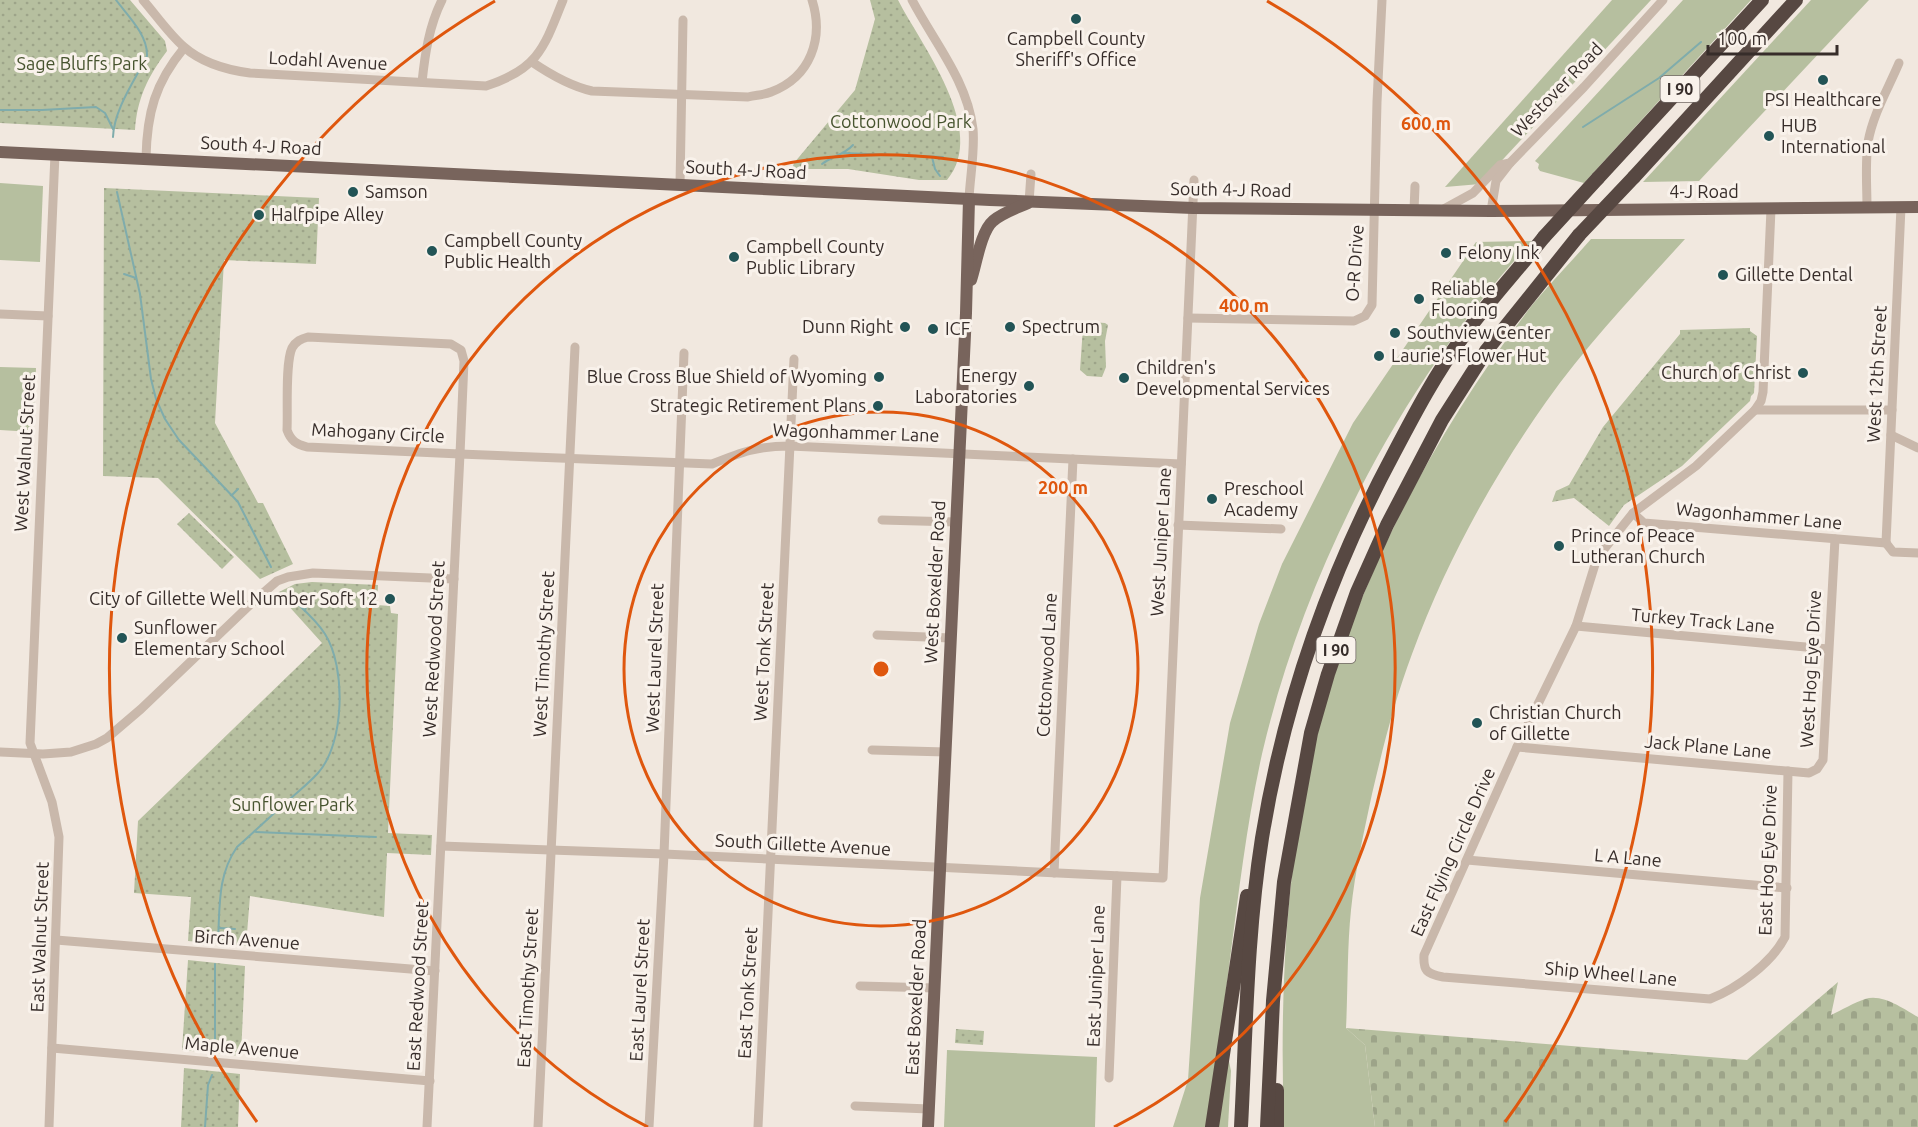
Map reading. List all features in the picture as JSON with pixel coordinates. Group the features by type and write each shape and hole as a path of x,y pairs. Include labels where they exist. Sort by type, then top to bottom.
{"highway":[{"name":"I 90","path":"1212,1127 1256,836 1272,752 1342,558 1375,488 1415,413 1461,339 1544,237 1762,0"},
{"name":"I 90","path":"1267,1127 1276,968 1284,882 1311,733 1328,674 1357,592 1387,525 1414,469 1486,351 1580,235 1796,0"},
{"name":"I 90","path":"1241,1127 1250,958 1262,837 1289,712 1307,653"},
{"name":"I 90","path":"1277,1127 1278,1024 1291,841"}],"main road":[{"name":"South 4-J Road","path":"0,152 1029,202 1193,208 1491,211"},
{"path":"966,298 969,199"},
{"path":"966,298 989,226 994,219 1029,202"},
{"name":"4-J Road","path":"1491,211 1918,207"},
{"name":"West Boxelder Road","path":"941,868 966,298"},
{"name":"East Boxelder Road","path":"928,1127 941,868"}],"street":[{"name":"Lodahl Avenue","path":"143,0 184,48 214,64 250,74 486,86 519,73 532,62"},
{"path":"422,82 426,47 434,15 442,0"},
{"path":"563,0 548,40 532,62 552,75 577,87 592,91 748,97 771,92 794,79 808,61 816,40 817,16 812,0"},
{"path":"912,0 958,79 968,105 973,131 969,199"},
{"name":"O-R Drive","path":"1188,318 1354,321 1365,316 1372,304 1382,0"},
{"name":"Westover Road","path":"1491,211 1496,181 1510,163 1584,87 1663,0"},
{"path":"680,184 683,20"},
{"path":"146,158 150,109 159,84 184,48"},
{"path":"1868,208 1866,163 1868,141 1874,119 1899,63"},
{"name":"West Walnut Street","path":"33,753 30,743 33,651 55,154"},
{"path":"1441,210 1473,193 1500,165 1510,163"},
{"path":"1029,202 1031,174"},
{"name":"West Juniper Lane","path":"1162,878 1194,180"},
{"path":"1414,210 1415,186"},
{"name":"West 12th Street","path":"1886,543 1900,207"},
{"path":"1755,410 1764,392 1771,209"},
{"path":"0,314 48,316"},
{"name":"Mahogany Circle","path":"308,337 451,344 461,350 464,361 460,454 307,447 290,439 287,430 289,360 292,348 298,340 308,337"},
{"name":"West Timothy Street","path":"551,850 575,346"},
{"name":"West Laurel Street","path":"664,854 684,353"},
{"name":"West Tonk Street","path":"770,860 794,359"},
{"path":"1755,410 1892,410"},
{"name":"East Flying Circle Drive","path":"1426,970 1423,965 1424,955 1517,747 1576,626 1597,558 1633,513 1696,466 1755,410"},
{"path":"1891,435 1918,448"},
{"name":"Wagonhammer Lane","path":"460,454 711,464 744,450 764,446 790,446 1181,465"},
{"name":"West Redwood Street","path":"441,846 460,454"},
{"name":"Cottonwood Lane","path":"1054,873 1073,459"},
{"name":"Wagonhammer Lane","path":"1633,513 1644,523 1886,543 1893,552 1918,553"},
{"path":"882,520 956,522"},
{"path":"1178,525 1281,529"},
{"name":"West Hog Eye Drive","path":"1788,771 1809,773 1817,769 1823,760 1834,539"},
{"path":"0,752 71,752 107,738 277,581 313,573 454,579"},
{"name":"Turkey Track Lane","path":"1576,626 1828,649"},
{"path":"877,635 951,638"},
{"name":"Jack Plane Lane","path":"1517,747 1788,771"},
{"path":"872,750 946,752"},
{"name":"East Walnut Street","path":"33,753 52,802 59,837 49,1127"},
{"name":"East Hog Eye Drive","path":"1779,950 1785,937 1788,771"},
{"name":"South Gillette Avenue","path":"441,846 664,854 1162,878"},
{"name":"East Redwood Street","path":"428,1127 441,846"},
{"name":"East Timothy Street","path":"538,1127 551,850"},
{"name":"East Laurel Street","path":"649,1127 664,854"},
{"name":"East Tonk Street","path":"758,1127 770,860"},
{"name":"L A Lane","path":"1467,860 1786,888"},
{"name":"East Juniper Lane","path":"1109,1078 1117,876"},
{"name":"Birch Avenue","path":"56,940 435,971"},
{"name":"Ship Wheel Lane","path":"1426,970 1433,976 1443,978 1710,999 1728,992 1779,950"},
{"path":"860,986 935,988"},
{"name":"Maple Avenue","path":"52,1048 430,1081"},
{"path":"855,1106 929,1109"}],"green space":[{"name":"Sage Bluffs Park","path":"0,0 130,0 165,41 167,51 145,88 138,108 135,130 0,123"},
{"name":"Cottonwood Park","path":"870,0 898,0 947,88 956,113 960,138 958,160 947,180 919,180 848,169 792,169 794,163 855,90 875,19"},
{"path":"1612,0 1651,0 1480,184 1445,187"},
{"path":"1683,0 1751,0 1584,183 1540,171 1539,164 1535,161"},
{"path":"1811,0 1869,0 1699,181 1643,182"},
{"path":"0,183 43,186 40,262 0,260"},
{"path":"104,188 319,198 316,264 224,260 215,423 258,503 263,503 293,564 260,579 158,478 103,476"},
{"path":"1591,239 1685,239 1578,360 1546,402 1506,462 1454,555 1406,671 1372,794 1357,866 1348,954 1346,1028 1365,1045 1375,1127 1284,1127 1283,996 1293,865 1307,779 1322,715 1342,652 1393,529 1424,469 1458,412 1494,357 1533,304"},
{"path":"1532,241 1485,295 1441,354 1401,416 1365,480 1332,547 1304,615 1281,685 1257,780 1244,856 1207,1127 1173,1127 1188,1080 1200,898 1230,723 1259,624 1282,564 1353,423 1476,242"},
{"path":"1086,323 1108,325 1105,341 1106,367 1102,377 1087,376 1080,370 1083,327"},
{"path":"1750,328 1750,331 1757,336 1754,393 1750,401 1682,466 1624,505 1609,526 1574,498 1552,502 1556,491 1569,485 1603,427 1680,334 1680,330"},
{"path":"0,367 36,368 33,432 0,430"},
{"path":"189,513 234,557 222,569 177,524"},
{"name":"Sunflower Park","path":"312,582 378,585 377,605 390,606 391,613 398,614 388,833 432,835 431,855 387,853 384,917 250,896 246,946 188,941 191,897 134,893 138,821 322,643 277,593 295,584"},
{"path":"188,960 245,966 241,1056 182,1050"},
{"path":"1838,982 1831,1015 1856,1002 1878,998 1893,1003 1918,1017 1918,1127 1375,1127 1365,1045 1346,1028 1747,1060"},
{"path":"956,1029 984,1031 983,1045 955,1043"},
{"path":"947,1050 1097,1057 1095,1127 944,1127"},
{"path":"1228,1056 1231,1071 1228,1127 1217,1127"},
{"path":"184,1068 240,1074 238,1127 181,1127"}],"waterway":[{"path":"113,137 121,105 147,56 141,33 116,0"},
{"path":"1583,127 1659,78 1701,42"},
{"path":"0,110 96,107 105,113 113,129"},
{"path":"822,164 853,145"},
{"path":"843,153 943,157"},
{"path":"932,157 935,169 940,176"},
{"path":"117,192 140,294 151,379 156,399 165,419 179,440 238,502 271,567"},
{"path":"124,274 136,278"},
{"path":"232,495 238,489"},
{"path":"218,941 223,881 237,847 318,773 327,760 338,725 339,685 332,648 317,623 287,594"},
{"path":"305,611 309,594"},
{"path":"256,832 376,837"},
{"path":"220,928 235,929"},
{"path":"215,964 215,1049"},
{"path":"205,1127 208,1085 212,1075"}],"place":[{"name":"Campbell County Sheriff's Office","path":"1076,19"},
{"name":"PSI Healthcare","path":"1823,80"},
{"name":"HUB International","path":"1769,136"},
{"name":"Samson","path":"353,192"},
{"name":"Halfpipe Alley","path":"259,215"},
{"name":"Campbell County Public Health","path":"432,251"},
{"name":"Felony Ink","path":"1446,253"},
{"name":"Campbell County Public Library","path":"734,257"},
{"name":"Gillette Dental","path":"1723,275"},
{"name":"Reliable Flooring","path":"1419,299"},
{"name":"Dunn Right","path":"905,327"},
{"name":"Spectrum","path":"1010,327"},
{"name":"ICF","path":"933,329"},
{"name":"Southview Center","path":"1395,333"},
{"name":"Laurie's Flower Hut","path":"1379,356"},
{"name":"Church of Christ","path":"1803,373"},
{"name":"Blue Cross Blue Shield of Wyoming","path":"879,377"},
{"name":"Children's Developmental Services","path":"1124,378"},
{"name":"Energy Laboratories","path":"1029,386"},
{"name":"Strategic Retirement Plans","path":"878,406"},
{"name":"Preschool Academy","path":"1212,499"},
{"name":"Prince of Peace Lutheran Church","path":"1559,546"},
{"name":"City of Gillette Well Number Soft 12","path":"390,599"},
{"name":"Sunflower Elementary School","path":"122,638"},
{"name":"Christian Church of Gillette","path":"1477,723"}]}
